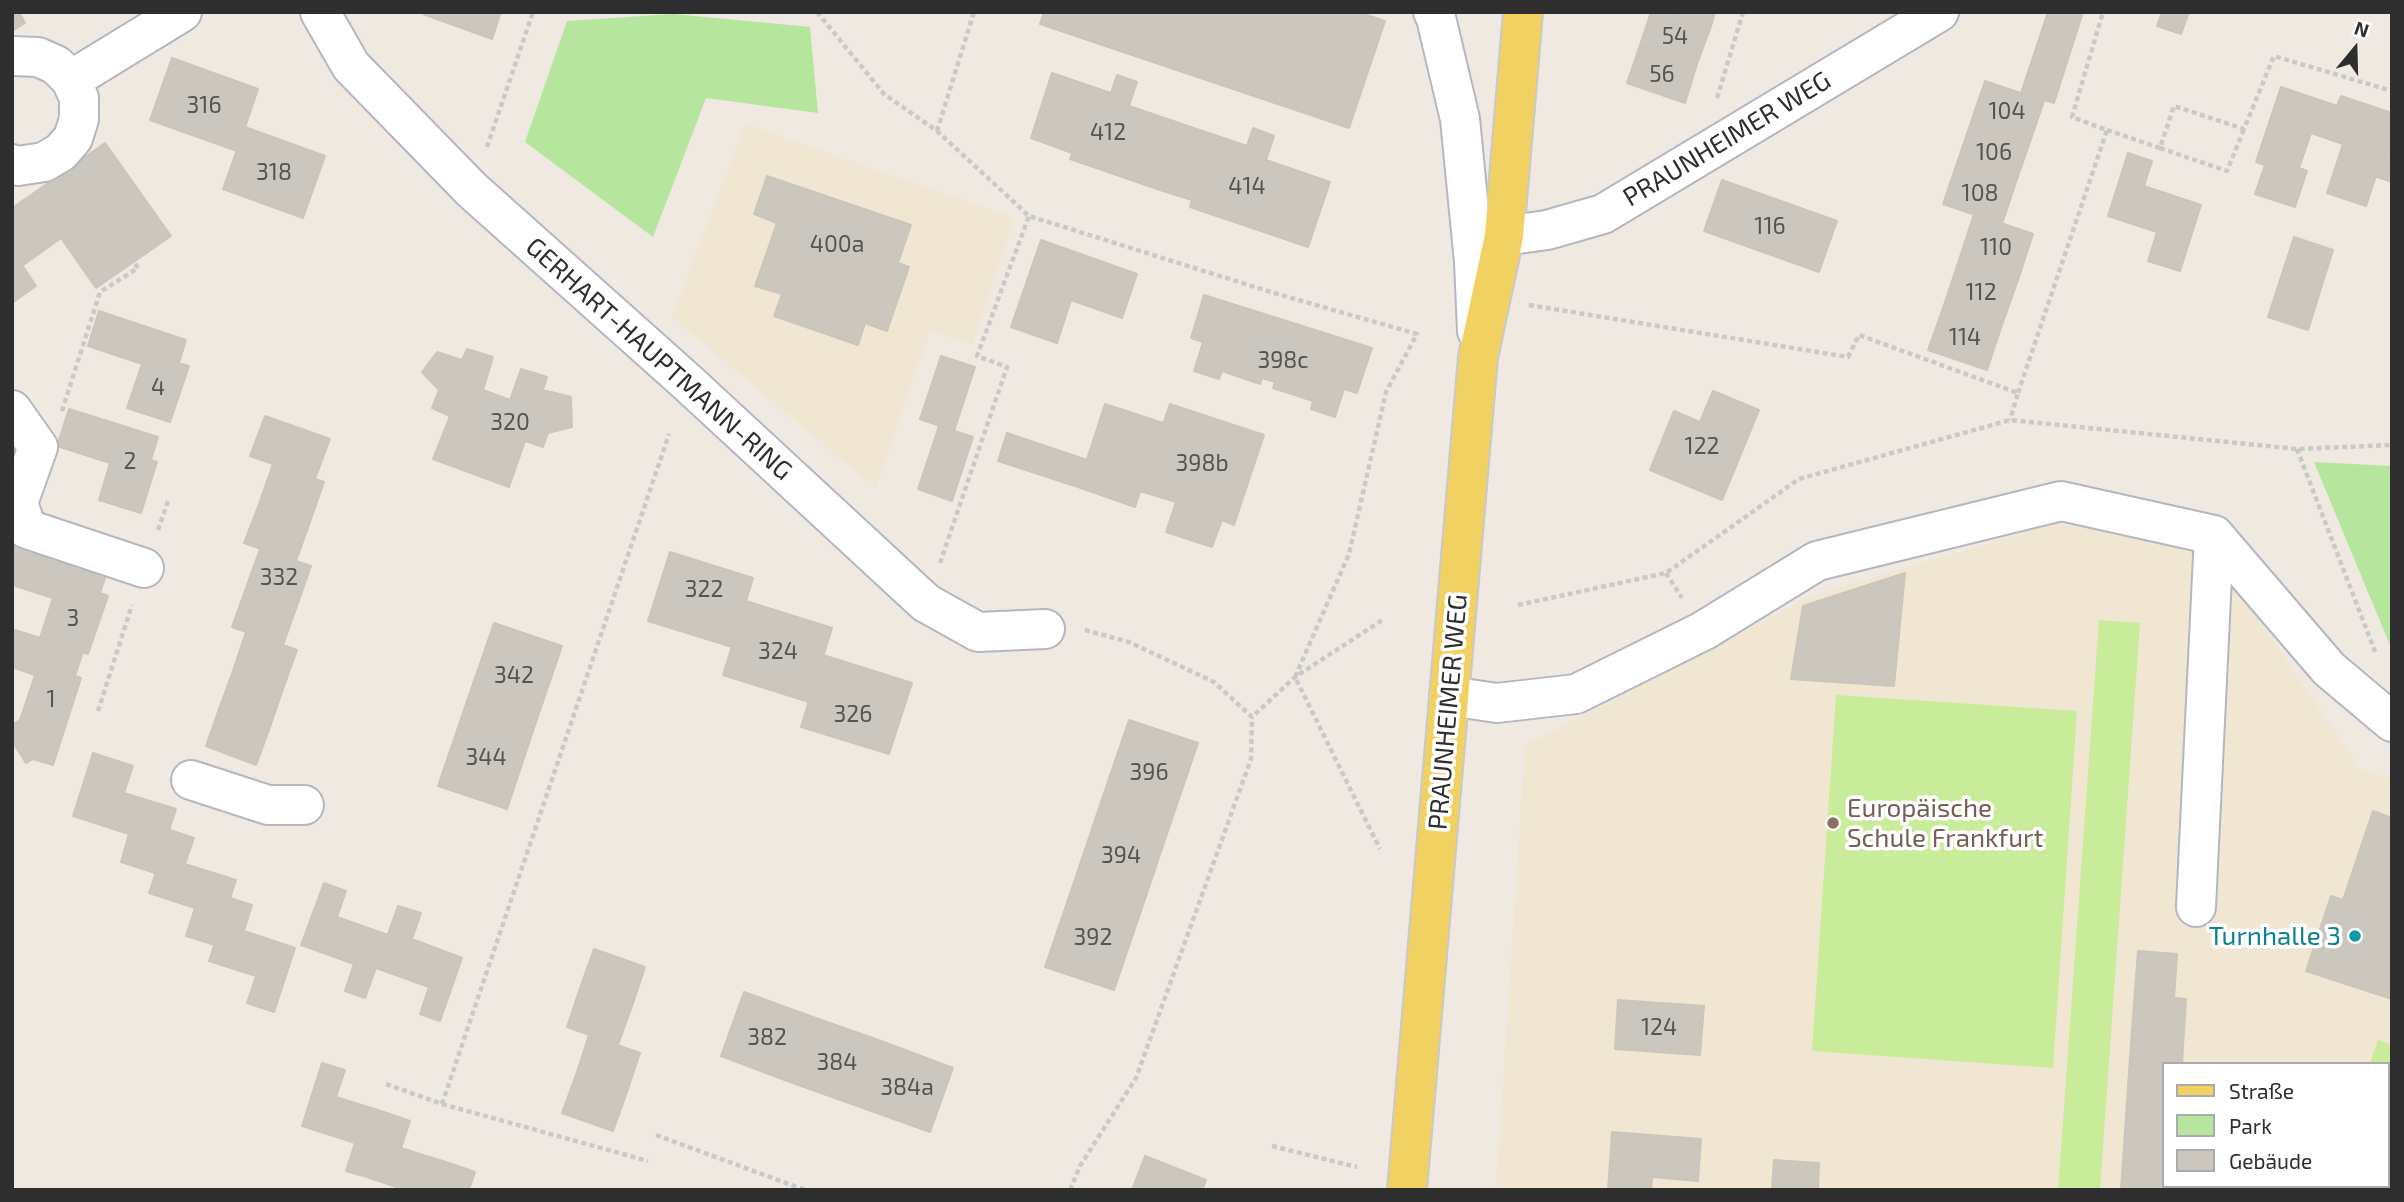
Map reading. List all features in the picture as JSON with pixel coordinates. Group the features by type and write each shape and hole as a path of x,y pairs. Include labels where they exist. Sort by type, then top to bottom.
{"main road":[{"name":"PRAUNHEIMER WEG","path":"1407,1190 1478,357 1504,236 1523,12"}],"street":[{"path":"71,80 182,12"},
{"name":"GERHART-HAUPTMANN-RING","path":"320,12 351,66 472,191 687,382 926,603 978,632 1045,629"},
{"path":"1433,12 1460,119 1474,262 1478,357"},
{"name":"PRAUNHEIMER WEG","path":"1504,236 1546,230 1603,214 1939,12"},
{"path":"12,57 38,57 56,65 71,80 79,99 79,119 73,138 61,152 44,162 18,166 12,164"},
{"path":"12,410 38,447 18,503 27,529 144,568"},
{"path":"1450,696 1497,703 1576,694 1703,631 1817,561 2061,501 2214,535 2329,669 2392,722"},
{"path":"2196,907 2214,535"},
{"path":"191,780 268,805 304,805"}],"path":[{"path":"484,155 533,12"},
{"path":"817,12 884,94 937,131 1029,216 1274,293 1417,334 1386,392 1349,554 1295,677"},
{"path":"937,131 974,12"},
{"path":"1715,105 1743,12"},
{"path":"2104,12 2072,117 2227,171 2274,56 2392,91"},
{"path":"2160,148 2174,106 2244,129"},
{"path":"2010,420 2107,130"},
{"path":"937,573 1007,367 977,356 1029,216"},
{"path":"38,447 52,440 100,292 138,268 134,262"},
{"path":"1528,305 1848,357 1859,335 2018,393"},
{"path":"1518,605 1666,573 1799,479 2010,420 2297,449 2392,445"},
{"path":"442,1104 670,434"},
{"path":"2297,449 2379,662"},
{"path":"1070,1190 1080,1166 1136,1077 1251,759 1252,717 1295,677 1384,619"},
{"path":"1085,630 1129,642 1214,682 1252,717"},
{"path":"1295,677 1380,849"},
{"path":"386,1084 442,1104 648,1161"},
{"path":"656,1135 805,1190"},
{"path":"1272,1146 1357,1167"}],"shaded area":[{"path":"745,124 1014,218 972,344 930,331 876,488 672,317"},
{"name":"Europäische Schule Frankfurt","path":"2053,524 2161,538 2211,550 2360,769 2392,779 2392,1190 1496,1190 1525,746 1814,595"}],"green space":[{"path":"673,14 810,27 818,113 706,98 653,237 525,142 567,21"},
{"path":"2314,462 2392,466 2392,650"},
{"path":"2099,620 2140,623 2100,1190 2058,1190"},
{"path":"1836,695 2077,711 2053,1068 1812,1051"},
{"path":"2378,1040 2392,1045 2392,1190 2258,1190 2390,1188 2390,1062 2371,1062"}],"building":[{"path":"12,12 19,12 25,23 12,31"},
{"path":"501,12 492,39 423,14"},
{"path":"1044,12 1358,12 1385,21 1349,128 1040,24"},
{"path":"1651,12 1668,12 1711,26 1697,64 1640,45"},
{"path":"1668,12 1715,12 1711,26"},
{"path":"2048,12 2083,12 2054,103 2021,93"},
{"path":"2162,12 2189,12 2181,34 2157,26"},
{"path":"1640,45 1697,64 1685,103 1627,83"},
{"path":"172,58 258,89 237,151 150,120"},
{"path":"1052,73 1111,93 1117,75 1137,82 1129,106 1185,125 1163,191 1070,159 1072,153 1031,138"},
{"path":"1985,81 2044,101 2030,142 1971,122"},
{"path":"2281,87 2337,106 2341,96 2392,113 2392,128 2366,206 2327,193 2343,144 2311,133 2299,168 2307,171 2295,207 2255,194 2265,165 2256,162"},
{"path":"1971,122 2030,142 2016,182 1957,163"},
{"path":"1185,125 1247,146 1253,128 1274,136 1266,160 1330,182 1308,247 1190,207 1192,200 1163,191"},
{"path":"245,127 325,156 303,218 223,189"},
{"path":"2392,133 2392,182 2377,177"},
{"path":"105,143 171,236 96,288 31,195"},
{"path":"2128,153 2152,161 2144,186 2201,205 2180,271 2148,261 2157,232 2108,216"},
{"path":"1957,163 2016,182 2002,224 1943,204"},
{"path":"767,176 911,225 898,263 909,267 887,331 865,323 858,345 774,316 782,294 755,286 777,223 754,214"},
{"path":"1722,180 1837,221 1819,272 1704,231"},
{"path":"31,195 61,238 15,271 12,267 12,208"},
{"path":"1974,214 2033,234 2018,280 1959,260"},
{"path":"2294,237 2333,250 2308,330 2268,317"},
{"path":"1041,240 1137,274 1122,318 1071,300"},
{"path":"1041,240 1071,300 1057,343 1011,327"},
{"path":"1959,260 2018,280 2002,325 1944,305"},
{"path":"22,265 36,286 12,303 12,267 15,271"},
{"path":"1204,295 1372,348 1357,393 1344,389 1335,417 1311,409 1313,401 1273,388 1275,382 1262,378 1260,384 1222,371 1219,379 1194,371 1203,342 1191,338"},
{"path":"1944,305 2002,325 1987,370 1928,350"},
{"path":"99,311 186,340 179,363 189,366 170,422 127,408 142,364 88,346"},
{"path":"467,349 493,357 483,390 510,400 521,369 547,377 543,390 571,397 572,427 548,433 543,447 525,441 509,487 433,459 450,416 432,408 439,390 422,372 437,352 462,360"},
{"path":"941,356 975,367 954,431 920,419"},
{"path":"1713,391 1759,410 1722,500 1650,470 1674,411 1700,422"},
{"path":"1105,404 1163,423 1135,507 1078,487"},
{"path":"1170,404 1264,435 1234,525 1222,520 1212,547 1166,532 1176,502 1140,491"},
{"path":"69,409 158,437 151,460 157,462 141,513 99,500 110,463 57,446"},
{"path":"265,416 330,439 315,479 250,456"},
{"path":"939,426 973,437 952,501 918,489"},
{"path":"1007,433 1087,460 1078,487 998,461"},
{"path":"273,464 324,482 310,522 259,504"},
{"path":"259,504 310,522 296,561 244,543"},
{"path":"12,544 106,575 100,593 108,596 88,654 40,638 53,598 12,585"},
{"path":"260,549 311,566 297,606 246,588"},
{"path":"670,552 753,578 732,647 648,621"},
{"path":"1905,573 1894,686 1791,679 1803,606"},
{"path":"246,588 297,606 283,645 232,627"},
{"path":"746,601 832,628 809,702 723,675"},
{"path":"494,623 562,646 534,728 466,704"},
{"path":"12,629 83,652 75,676 81,678 53,765 33,759 26,763 12,741 12,725 20,720 35,675 12,667"},
{"path":"246,632 297,650 283,689 233,671"},
{"path":"823,655 912,683 889,754 801,727"},
{"path":"233,671 283,689 270,727 219,709"},
{"path":"466,704 534,728 507,809 438,786"},
{"path":"219,709 270,727 256,765 206,746"},
{"path":"1129,720 1198,743 1170,825 1101,802"},
{"path":"93,753 133,766 124,793 176,809 155,873 121,862 129,834 73,816"},
{"path":"1101,802 1170,825 1142,908 1073,885"},
{"name":"Turnhalle 3","path":"2373,811 2392,818 2392,999 2306,971 2331,896 2343,900"},
{"path":"170,830 194,838 185,864 236,880 215,945 186,936 195,908 149,893"},
{"path":"324,883 346,891 337,917 388,935 365,998 345,991 354,964 301,945"},
{"path":"1073,885 1142,908 1114,990 1045,967"},
{"path":"230,898 252,905 244,931 295,948 274,1012 247,1003 256,976 209,961"},
{"path":"398,906 421,913 412,939 462,958 440,1021 420,1014 429,987 376,968"},
{"path":"594,949 645,967 632,1006 580,988"},
{"path":"2138,951 2177,954 2174,998 2186,999 2183,1046 2131,1043"},
{"path":"580,988 632,1006 618,1045 567,1027"},
{"path":"744,992 813,1017 790,1082 721,1056"},
{"path":"1618,1000 1704,1006 1700,1055 1615,1049"},
{"path":"813,1017 884,1042 860,1107 790,1082"},
{"path":"589,1035 640,1053 627,1092 576,1075"},
{"path":"884,1042 953,1068 930,1132 860,1107"},
{"path":"2131,1043 2183,1046 2182,1062 2162,1062 2162,1188 2173,1190 2121,1190"},
{"path":"322,1063 345,1070 336,1097 387,1113 367,1177 346,1171 355,1143 302,1126"},
{"path":"576,1075 627,1092 613,1131 562,1113"},
{"path":"387,1113 410,1121 401,1148 452,1164 444,1190 405,1190 367,1177"},
{"path":"1612,1132 1701,1139 1698,1181 1652,1177 1651,1190 1608,1190"},
{"path":"1145,1156 1206,1180 1203,1188 1206,1190 1132,1190"},
{"path":"1774,1160 1819,1163 1818,1190 1772,1190"},
{"path":"452,1164 475,1172 469,1190 444,1190"}],"place":[{"name":"Europäische Schule Frankfurt","path":"1833,823"},
{"name":"Turnhalle 3","path":"2355,936"}]}
